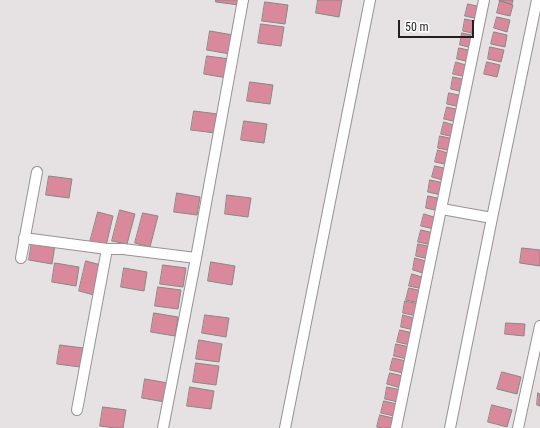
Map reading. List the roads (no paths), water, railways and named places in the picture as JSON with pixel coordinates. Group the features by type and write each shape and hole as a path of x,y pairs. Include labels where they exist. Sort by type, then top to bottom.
{"street":[{"path":"163,428 196,258 243,0"},
{"path":"285,428 370,0"},
{"path":"396,428 484,0"},
{"path":"450,428 537,0"},
{"path":"20,258 37,172"},
{"path":"442,209 492,218"},
{"path":"24,238 107,249 123,249 196,258"},
{"path":"77,410 107,249"},
{"path":"518,428 540,326"}]}
